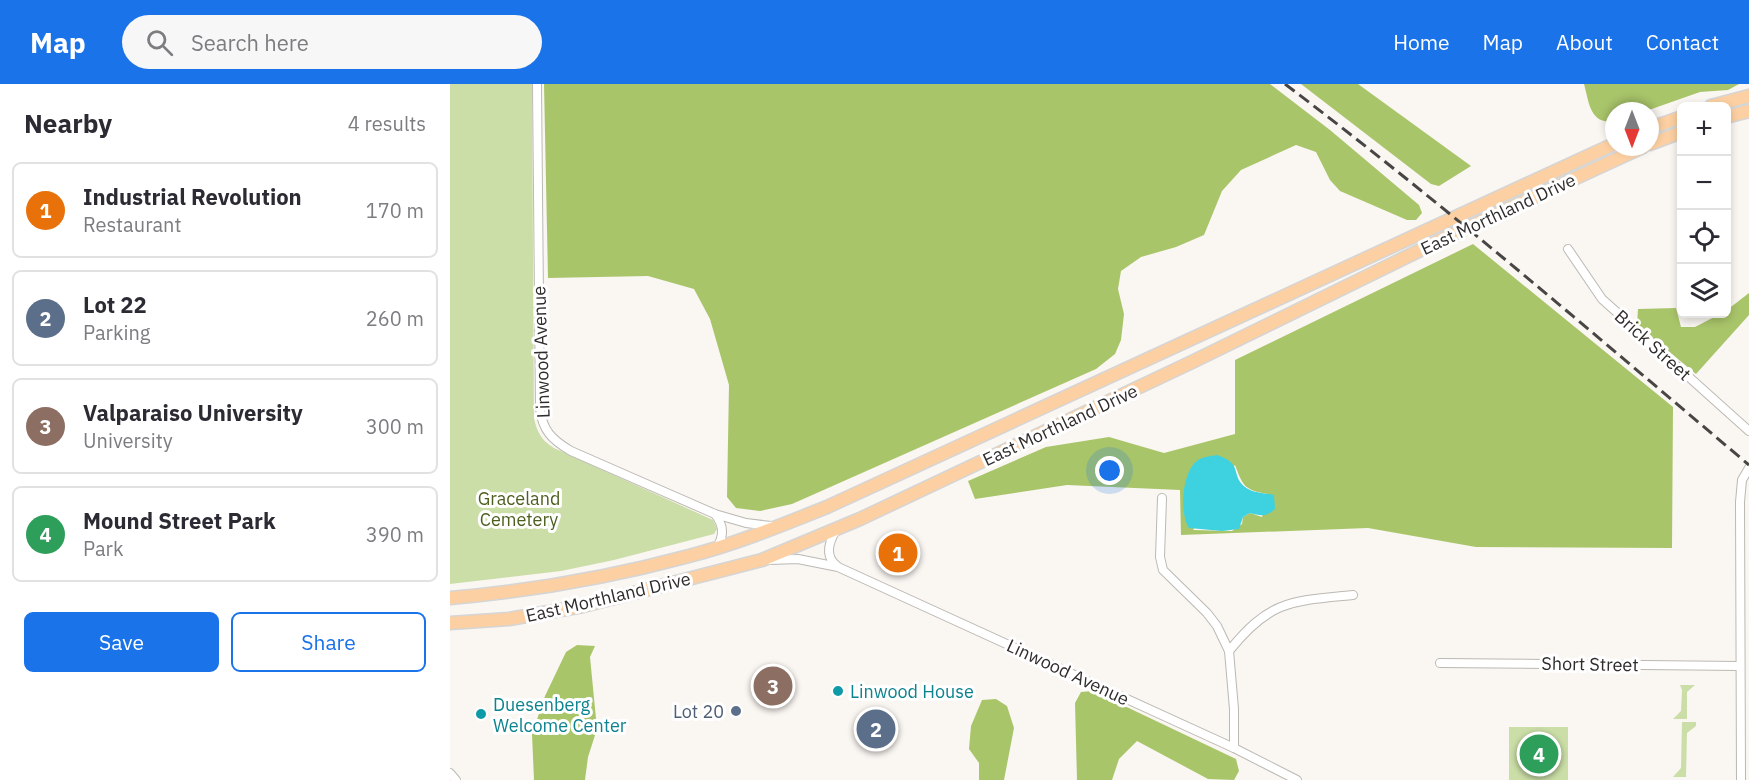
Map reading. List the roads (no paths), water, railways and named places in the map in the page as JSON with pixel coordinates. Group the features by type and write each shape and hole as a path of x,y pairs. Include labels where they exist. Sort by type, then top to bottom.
{"highway":[{"path":"1726,102 1749,96"},
{"path":"1731,116 1749,111"},
{"path":"1659,125 1677,119"},
{"path":"1659,141 1677,134"},
{"name":"East Morthland Drive","path":"450,598 540,588 620,573 717,548 827,507 1605,148"},
{"name":"East Morthland Drive","path":"450,623 509,619 583,606 762,560 836,530 1192,362 1443,239 1623,156"}],"street":[{"name":"Linwood Avenue","path":"537,84 540,408 544,429 570,451 715,514 756,525 777,526"},
{"name":"Brick Street","path":"1568,249 1602,299 1749,430"},
{"path":"1741,780 1740,502 1742,480 1749,468"},
{"path":"1161,498 1160,557 1163,570 1207,613 1217,626 1229,651 1234,709 1234,748"},
{"path":"715,514 722,524 723,531 717,548"},
{"path":"836,530 830,540 829,554 833,563 838,567"},
{"name":"Linwood Avenue","path":"762,560 798,559 838,567 1234,748 1297,780"},
{"path":"1229,651 1258,620 1276,608 1302,600 1353,594"},
{"name":"Short Street","path":"1440,663 1740,666"},
{"path":"450,773 456,780"}],"water":[{"path":"1217,455 1231,462 1245,487 1255,492 1274,495 1275,509 1263,515 1250,513 1243,517 1239,529 1222,531 1189,528 1183,503 1188,473 1198,460"}],"railway":[{"path":"1285,84 1462,224 1749,465"}],"place":[{"name":"Industrial Revolution","path":"898,553"},
{"name":"Valparaiso University","path":"773,686"},
{"name":"Linwood House","path":"838,691"},
{"name":"Lot 20","path":"736,711"},
{"name":"Duesenberg Welcome Center","path":"481,714"},
{"name":"Lot 22","path":"876,729"},
{"name":"Mound Street Park","path":"1539,754"}],"park label":[{"name":"Graceland Cemetery","path":"519,508"}]}
